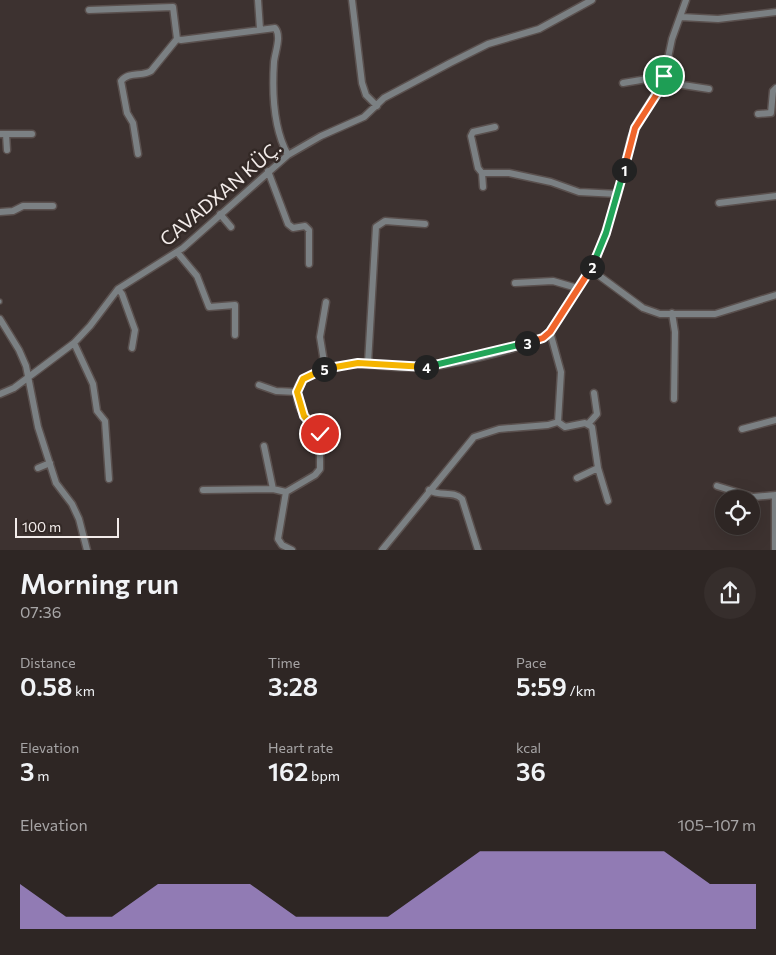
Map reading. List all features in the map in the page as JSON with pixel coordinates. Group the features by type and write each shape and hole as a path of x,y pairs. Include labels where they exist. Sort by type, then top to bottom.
{"street":[{"path":"258,0 260,29"},
{"path":"352,0 362,83 366,95 377,106"},
{"name":"CAVADXAN KÜÇ.","path":"0,394 14,388 74,343 85,332 118,288 177,252 288,155 321,136 364,117 391,94 478,48 539,29 592,0"},
{"path":"203,490 273,489 286,492 316,475 321,465 320,434 304,416 297,392 303,379 325,368 368,363 414,368 434,367 524,344 543,338 550,332 590,269 606,233 635,128 664,79 672,39 686,0"},
{"path":"89,10 174,4 177,39 151,71 147,74 132,75 124,78 121,82 127,113 133,123 138,154"},
{"path":"681,17 718,19 776,12"},
{"path":"177,39 214,37 274,28 278,34 274,69 274,99 283,143 288,155"},
{"path":"623,83 664,79 709,89"},
{"path":"758,114 771,113 773,90 776,88"},
{"path":"483,187 482,173 478,168 471,136 473,132 495,127"},
{"path":"7,150 3,134 32,134"},
{"path":"268,171 288,224 293,228 305,226 309,230 309,264"},
{"path":"482,173 509,173 551,182 579,192 618,194"},
{"path":"719,203 776,196"},
{"path":"0,212 13,211 23,206 53,206"},
{"path":"220,214 230,227"},
{"path":"368,363 376,227 384,221 425,224"},
{"path":"177,252 197,276 209,307 235,304 235,335"},
{"path":"590,269 643,308 660,314 715,314 727,312 776,295"},
{"path":"515,283 553,281 577,288"},
{"path":"118,288 135,330 132,348"},
{"path":"325,368 320,346 326,302"},
{"path":"672,314 675,339 674,398"},
{"path":"0,319 20,350 29,376 38,427 50,463 60,490 72,504 80,519 87,550"},
{"path":"550,332 560,365 558,422"},
{"path":"74,343 93,384 97,411 105,421 109,479"},
{"path":"259,386 276,391 297,392"},
{"path":"558,422 565,427 589,423 597,414 594,393"},
{"path":"742,429 776,420"},
{"path":"382,550 429,490 478,435 499,429 548,425 558,422"},
{"path":"589,423 594,436 598,468 608,501"},
{"path":"264,446 273,489"},
{"path":"38,468 50,463"},
{"path":"577,478 598,468"},
{"path":"718,486 753,497 775,495 775,550"},
{"path":"429,490 438,494 456,495 462,499 478,550"},
{"path":"286,492 278,539 282,545 292,550"}],"route":[{"path":"320,434 304,416 300,408 297,392 303,379 318,371 325,368 358,363 414,368 434,367 524,344 543,338 550,332 597,257 618,194 631,138 639,120 660,89 664,76"}]}
